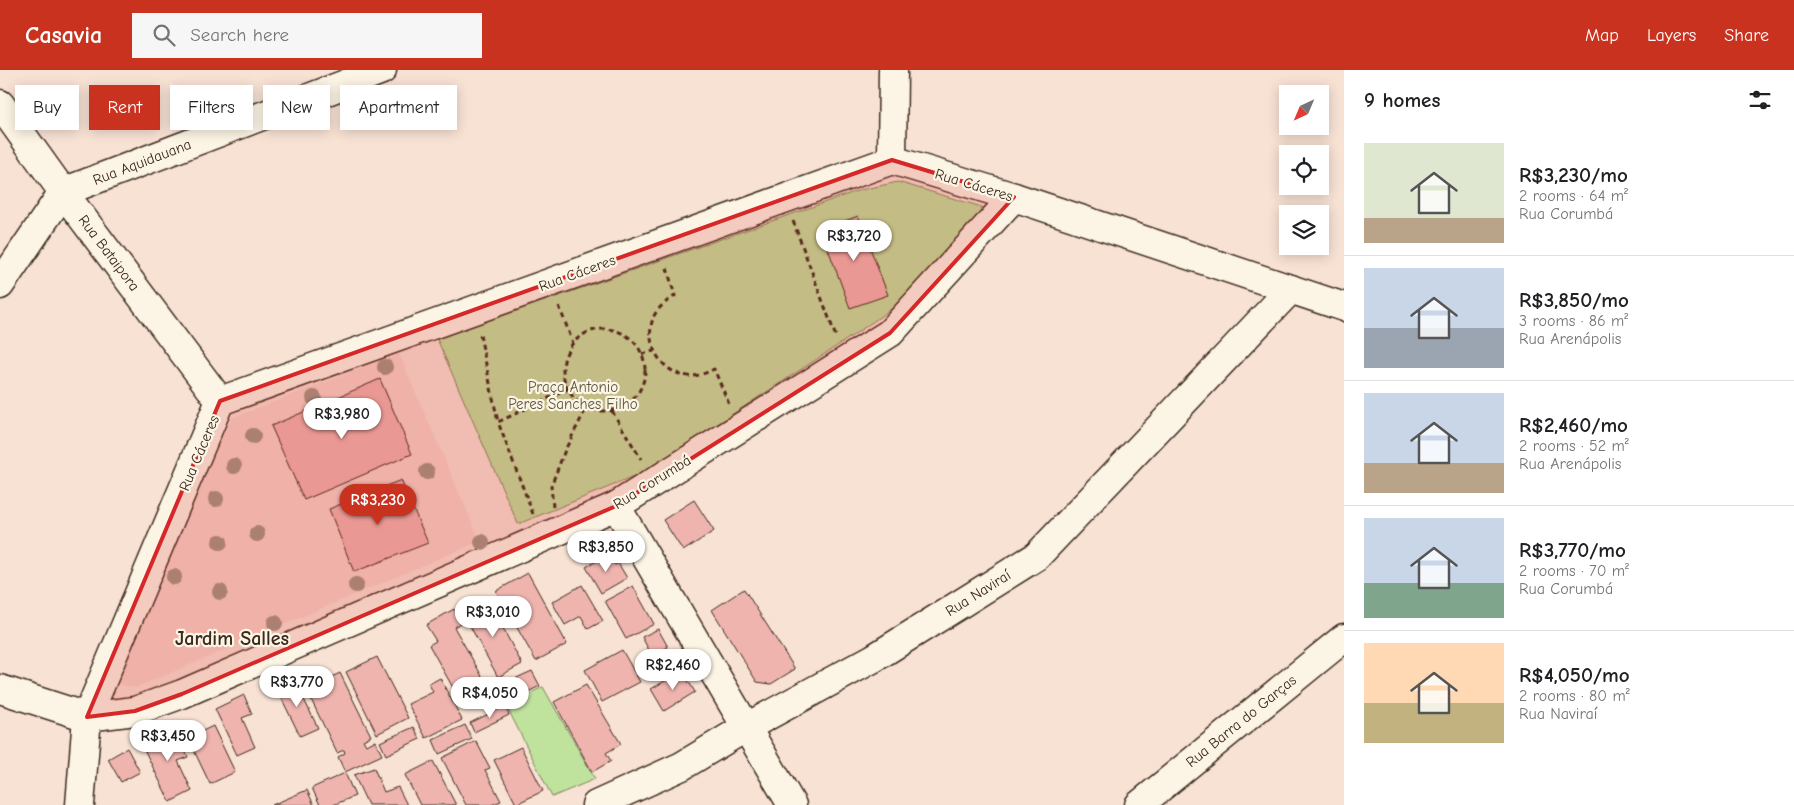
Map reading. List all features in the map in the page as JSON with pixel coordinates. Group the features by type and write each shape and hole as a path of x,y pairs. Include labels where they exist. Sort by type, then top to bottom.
{"street":[{"name":"Rua Aquidauana","path":"63,192 382,70"},
{"path":"892,160 893,70"},
{"name":"Rua Bataipora","path":"0,104 63,192 220,401"},
{"name":"Rua Cáceres","path":"80,805 87,717 220,401 892,160 1014,197 1344,307"},
{"path":"0,286 63,192"},
{"name":"Rua Corumbá","path":"0,689 87,717 134,711 182,694 616,506 890,333 1014,197"},
{"name":"Rua Naviraí","path":"596,805 682,766 746,728 874,658 1037,556 1291,289"},
{"path":"616,506 792,805"},
{"name":"Rua Barra do Garças","path":"1139,805 1344,638"}],"path":[{"path":"785,199 845,361"},
{"path":"550,283 574,343"},
{"path":"675,296 664,303 655,314 651,327 651,340 654,351 664,364 675,372 688,376 702,375 714,369 738,428"},
{"path":"474,310 498,422 549,535"},
{"path":"597,330 611,330 624,334 642,354 645,367 644,380 639,393 619,409 593,410 581,404 571,395 565,382 563,368 566,355 574,343 584,335 597,330"},
{"path":"642,354 654,351"},
{"path":"498,422 568,389"},
{"path":"549,535 551,486 587,407"},
{"path":"612,410 654,482"}],"highlighted area":[{"path":"892,160 1014,197 890,333 616,506 182,694 135,711 87,717 220,401"}],"shaded area":[{"path":"399,354 480,541 135,688 116,683 108,672 232,418"}],"green space":[{"name":"Praça Antonio Peres Sanches Filho","path":"898,182 982,207 974,228 903,301 641,474 518,524 437,339 860,190"},
{"path":"543,687 595,779 552,797 506,705"}],"building":[{"path":"858,216 888,295 850,308 821,230"},
{"path":"380,379 412,454 304,500 271,426"},
{"path":"401,480 428,543 354,572 329,509"},
{"path":"694,500 714,531 683,551 663,520"},
{"path":"609,554 615,565 618,563 627,578 601,593 586,567"},
{"path":"528,573 567,644 536,661 496,591"},
{"path":"582,585 603,621 588,629 581,616 565,625 552,602"},
{"path":"633,586 654,624 626,639 605,601"},
{"path":"744,589 795,669 771,684 757,682 712,610"},
{"path":"491,600 503,622 500,623 522,664 498,677 464,615"},
{"path":"454,609 461,623 454,627 483,678 456,693 429,645 436,641 426,625"},
{"path":"658,629 668,647 652,656 642,637"},
{"path":"622,650 640,682 602,702 585,670"},
{"path":"377,657 408,718 377,734 346,672"},
{"path":"532,671 540,686 507,702 499,686"},
{"path":"682,671 695,692 664,711 651,689"},
{"path":"340,673 371,736 363,740 366,745 375,741 382,755 345,772 338,757 345,753 344,750 337,753 306,689"},
{"path":"440,678 462,720 426,738 408,704 433,692 429,684"},
{"path":"294,679 318,728 300,736 276,687"},
{"path":"586,685 621,744 606,753 611,761 592,772 554,702"},
{"path":"244,695 252,714 242,718 255,747 237,755 215,709"},
{"path":"505,706 509,715 474,732 470,723"},
{"path":"465,725 472,739 439,754 433,740"},
{"path":"173,726 188,757 178,761 192,791 170,802 140,741"},
{"path":"213,726 235,772 210,784 188,738"},
{"path":"414,727 420,739 386,755 380,742"},
{"path":"476,741 490,768 485,770 501,801 491,805 466,805 442,758"},
{"path":"521,747 543,791 516,804 494,760"},
{"path":"127,748 140,772 121,782 108,759"},
{"path":"433,761 456,805 420,805 405,775"},
{"path":"374,768 384,792 398,787 407,805 368,805 354,775"},
{"path":"345,773 355,796 333,805 320,805 312,788"},
{"path":"307,790 314,805 272,805"}],"district":[{"name":"Jardim Salles","path":"232,638"}]}
